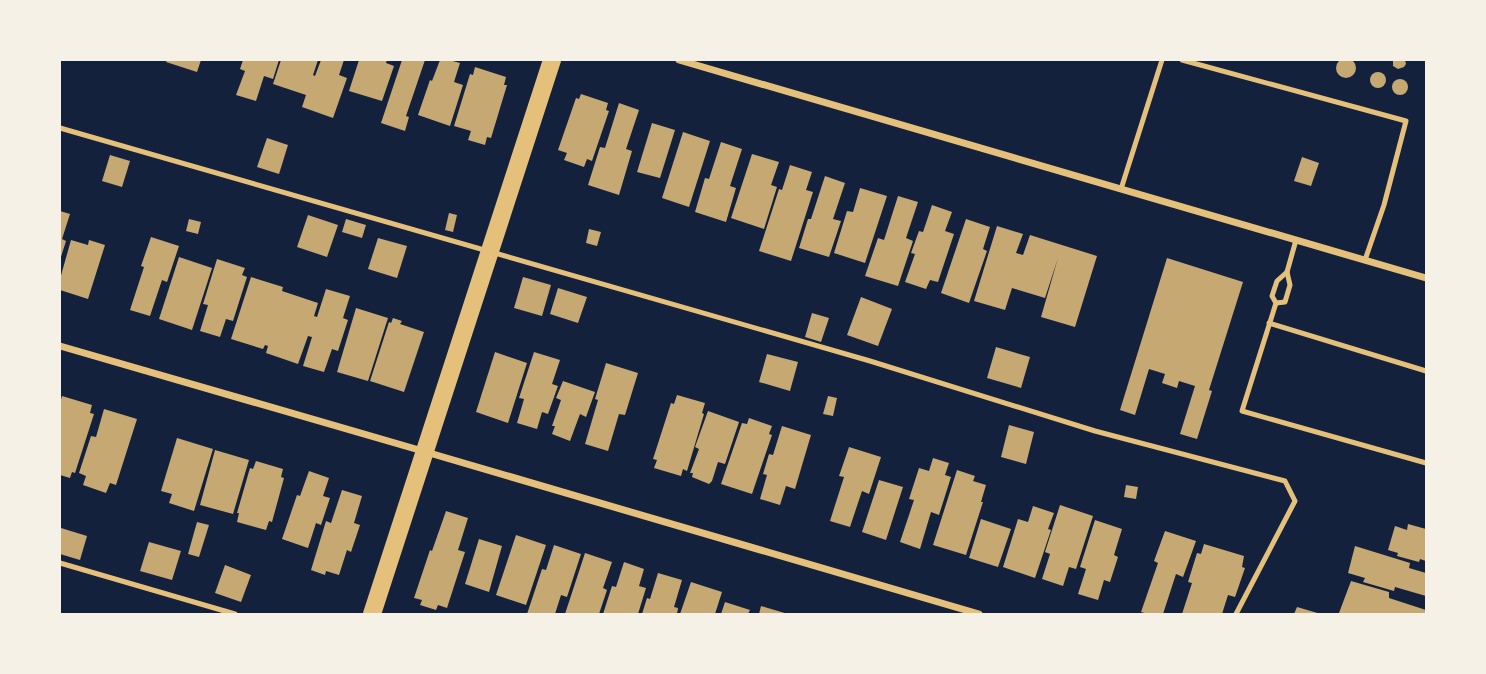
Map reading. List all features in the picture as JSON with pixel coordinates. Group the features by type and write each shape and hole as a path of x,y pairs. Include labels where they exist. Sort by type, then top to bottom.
{"main road":[{"path":"372,614 552,60"}],"street":[{"path":"679,60 1426,278"},
{"path":"60,346 979,614"}],"lane":[{"path":"1121,189 1162,60"},
{"path":"1182,60 1406,121 1384,205 1365,260"},
{"path":"60,128 870,361 1095,431 1285,481 1295,502 1236,614"},
{"path":"1276,303 1285,302 1288,293 1290,285 1287,272 1296,240"},
{"path":"1287,272 1277,281 1272,296 1276,303 1242,411 1426,463"},
{"path":"1269,323 1426,371"},
{"path":"60,563 235,614"}],"building":[{"path":"1346,58 1353,61 1356,68 1353,75 1346,78 1339,75 1336,68 1339,61"},
{"path":"201,60 197,72 166,62"},
{"path":"243,60 279,60 273,79 264,76 256,101 236,95 245,71 240,69"},
{"path":"281,60 318,60 313,75 315,76 321,60 344,60 339,75 347,78 333,118 302,107 306,95 273,84"},
{"path":"359,60 387,60 386,63 394,66 382,101 349,91"},
{"path":"402,60 425,60 406,116 409,117 405,131 381,123"},
{"path":"440,60 460,63 454,82 463,85 450,126 418,115"},
{"path":"1393,60 1405,60 1406,64 1398,69 1393,66"},
{"path":"475,67 506,77 504,85 507,85 491,138 487,137 485,145 468,140 471,131 454,126 470,74 473,75"},
{"path":"1375,72 1381,72 1386,80 1384,86 1375,88 1370,83 1370,77"},
{"path":"1397,79 1403,79 1408,87 1406,93 1397,95 1392,90 1392,84"},
{"path":"581,94 608,103 606,110 609,111 592,161 587,159 584,167 564,160 567,153 558,150 576,98 579,99"},
{"path":"619,103 639,110 626,149 632,151 619,195 588,185 600,147 605,148"},
{"path":"652,123 675,130 660,178 637,172"},
{"path":"683,132 710,141 689,207 662,198"},
{"path":"267,138 288,145 279,174 257,167"},
{"path":"721,142 742,149 730,186 736,188 726,222 695,212 705,178 709,179"},
{"path":"752,154 779,162 771,185 777,187 764,229 731,218"},
{"path":"110,155 130,161 122,187 102,181"},
{"path":"1302,157 1319,163 1311,186 1294,181"},
{"path":"790,165 812,172 806,190 813,192 791,261 759,251 779,189 782,190"},
{"path":"825,176 845,183 833,219 841,221 829,257 799,248"},
{"path":"860,188 887,196 865,263 834,253 847,211 853,212"},
{"path":"898,196 918,202 906,238 913,241 898,286 865,276 878,238 884,240"},
{"path":"932,205 952,212 945,231 954,234 938,282 930,280 926,289 905,282 915,254 911,253 919,231 923,232"},
{"path":"60,211 70,214 62,239 66,241 60,260"},
{"path":"449,213 457,215 453,232 445,230"},
{"path":"308,215 338,225 327,257 297,247"},
{"path":"189,219 201,222 198,234 186,231"},
{"path":"346,219 366,225 362,238 342,232"},
{"path":"966,219 990,227 983,249 987,251 969,303 941,293"},
{"path":"997,226 1023,234 1016,253 1023,255 1030,235 1097,256 1075,327 1041,317 1058,258 1045,298 1012,288 1005,310 974,301"},
{"path":"589,229 601,232 597,246 586,243"},
{"path":"151,237 179,246 167,282 162,280 150,316 130,310"},
{"path":"378,238 407,246 397,278 368,269"},
{"path":"71,240 88,245 89,240 105,245 88,299 60,290 60,279"},
{"path":"179,257 212,268 192,330 159,319"},
{"path":"1167,258 1243,282 1209,390 1212,391 1197,439 1180,434 1195,386 1179,381 1177,388 1162,383 1165,374 1149,369 1135,415 1120,410"},
{"path":"217,259 245,268 242,275 247,277 233,321 226,319 220,337 200,331 208,305 203,304"},
{"path":"251,277 283,287 282,291 318,303 314,316 317,317 326,289 350,296 343,318 348,320 338,351 332,349 324,372 303,366 312,337 308,336 298,364 266,353 268,346 265,345 263,349 231,339"},
{"path":"523,277 551,285 542,316 514,308"},
{"path":"558,288 587,297 578,323 550,314"},
{"path":"861,297 892,309 878,346 847,335"},
{"path":"356,308 388,318 368,381 337,372"},
{"path":"812,313 829,318 821,342 805,337"},
{"path":"393,318 402,321 400,324 424,332 404,392 370,381 389,322 391,323"},
{"path":"996,347 1030,357 1021,388 987,378"},
{"path":"495,352 527,363 508,423 476,412"},
{"path":"534,352 560,360 552,384 558,386 548,414 542,412 537,429 517,423 524,399 519,398"},
{"path":"767,354 798,362 790,391 759,382"},
{"path":"606,363 638,373 625,415 619,414 608,451 585,444"},
{"path":"563,381 595,392 586,417 580,414 570,441 552,434 561,400 556,398"},
{"path":"677,395 705,403 687,471 683,469 681,476 654,468 657,460 653,459 671,403 674,404"},
{"path":"62,396 92,405 90,413 94,414 75,473 72,472 70,478 60,475"},
{"path":"828,396 837,398 833,416 823,414"},
{"path":"104,409 137,419 116,485 110,483 106,493 83,485 86,476 79,473 91,436 96,437"},
{"path":"708,411 739,422 725,464 718,462 709,484 692,477 693,473 690,473 699,449 695,447"},
{"path":"749,418 772,426 769,434 772,435 752,494 721,484 742,423 747,424"},
{"path":"1009,425 1034,432 1026,464 1001,457"},
{"path":"782,426 811,435 795,489 786,486 780,505 760,499 767,475 763,474 769,454 773,455"},
{"path":"177,438 213,449 194,511 169,503 172,494 161,491"},
{"path":"849,447 881,457 869,494 862,491 850,527 830,521 844,477 839,476"},
{"path":"215,450 249,460 233,514 200,505"},
{"path":"933,458 949,463 945,475 951,477 939,515 931,512 920,549 900,542 914,500 909,499 919,468 929,471"},
{"path":"256,461 283,469 281,477 284,478 272,522 269,521 266,530 237,522 237,513 250,468 253,469"},
{"path":"957,470 975,476 973,481 986,485 966,555 933,545"},
{"path":"309,471 329,478 323,496 330,498 321,525 316,523 308,548 282,539 297,495 300,496"},
{"path":"879,480 903,487 886,540 862,532"},
{"path":"1126,485 1138,487 1136,499 1124,497"},
{"path":"342,490 362,496 354,523 360,525 351,552 347,550 339,575 326,571 325,575 311,570 326,521 331,523"},
{"path":"1060,505 1093,516 1076,569 1069,567 1063,586 1042,579 1050,554 1045,552"},
{"path":"1033,506 1054,513 1035,578 1003,567 1018,519 1028,522"},
{"path":"446,511 468,518 458,550 465,552 447,608 438,605 436,610 420,605 422,600 414,598"},
{"path":"981,519 1011,529 998,567 969,558"},
{"path":"1095,520 1122,529 1114,555 1118,557 1110,582 1104,580 1098,600 1078,594 1086,569 1080,567"},
{"path":"197,522 209,525 199,557 188,554"},
{"path":"1408,524 1426,529 1426,561 1420,559 1419,562 1397,556 1398,553 1388,550 1395,526 1407,530"},
{"path":"61,528 87,536 80,560 60,554"},
{"path":"1165,531 1196,541 1183,577 1176,574 1163,614 1148,614 1141,612 1158,563 1154,561"},
{"path":"516,535 546,545 526,605 496,595"},
{"path":"479,539 502,546 489,592 465,584"},
{"path":"149,542 181,551 172,580 140,571"},
{"path":"1204,544 1244,556 1242,567 1245,568 1235,597 1228,595 1222,614 1182,614 1192,583 1188,582 1197,553 1201,554"},
{"path":"554,545 581,554 567,597 561,595 555,614 527,614 542,569 546,570"},
{"path":"1355,546 1410,563 1409,568 1426,573 1426,596 1363,582 1365,578 1348,573"},
{"path":"585,553 612,562 603,588 607,590 599,614 565,614"},
{"path":"624,562 644,569 639,586 646,588 638,614 603,614 612,586 616,587"},
{"path":"225,565 251,575 241,602 215,593"},
{"path":"658,573 682,580 674,607 678,608 677,614 642,614"},
{"path":"1351,581 1389,592 1389,598 1426,610 1426,614 1339,613"},
{"path":"691,582 722,592 715,614 680,614"},
{"path":"725,602 750,610 748,614 721,614"},
{"path":"761,606 788,614 759,614"},
{"path":"1297,607 1321,614 1294,614"}]}
